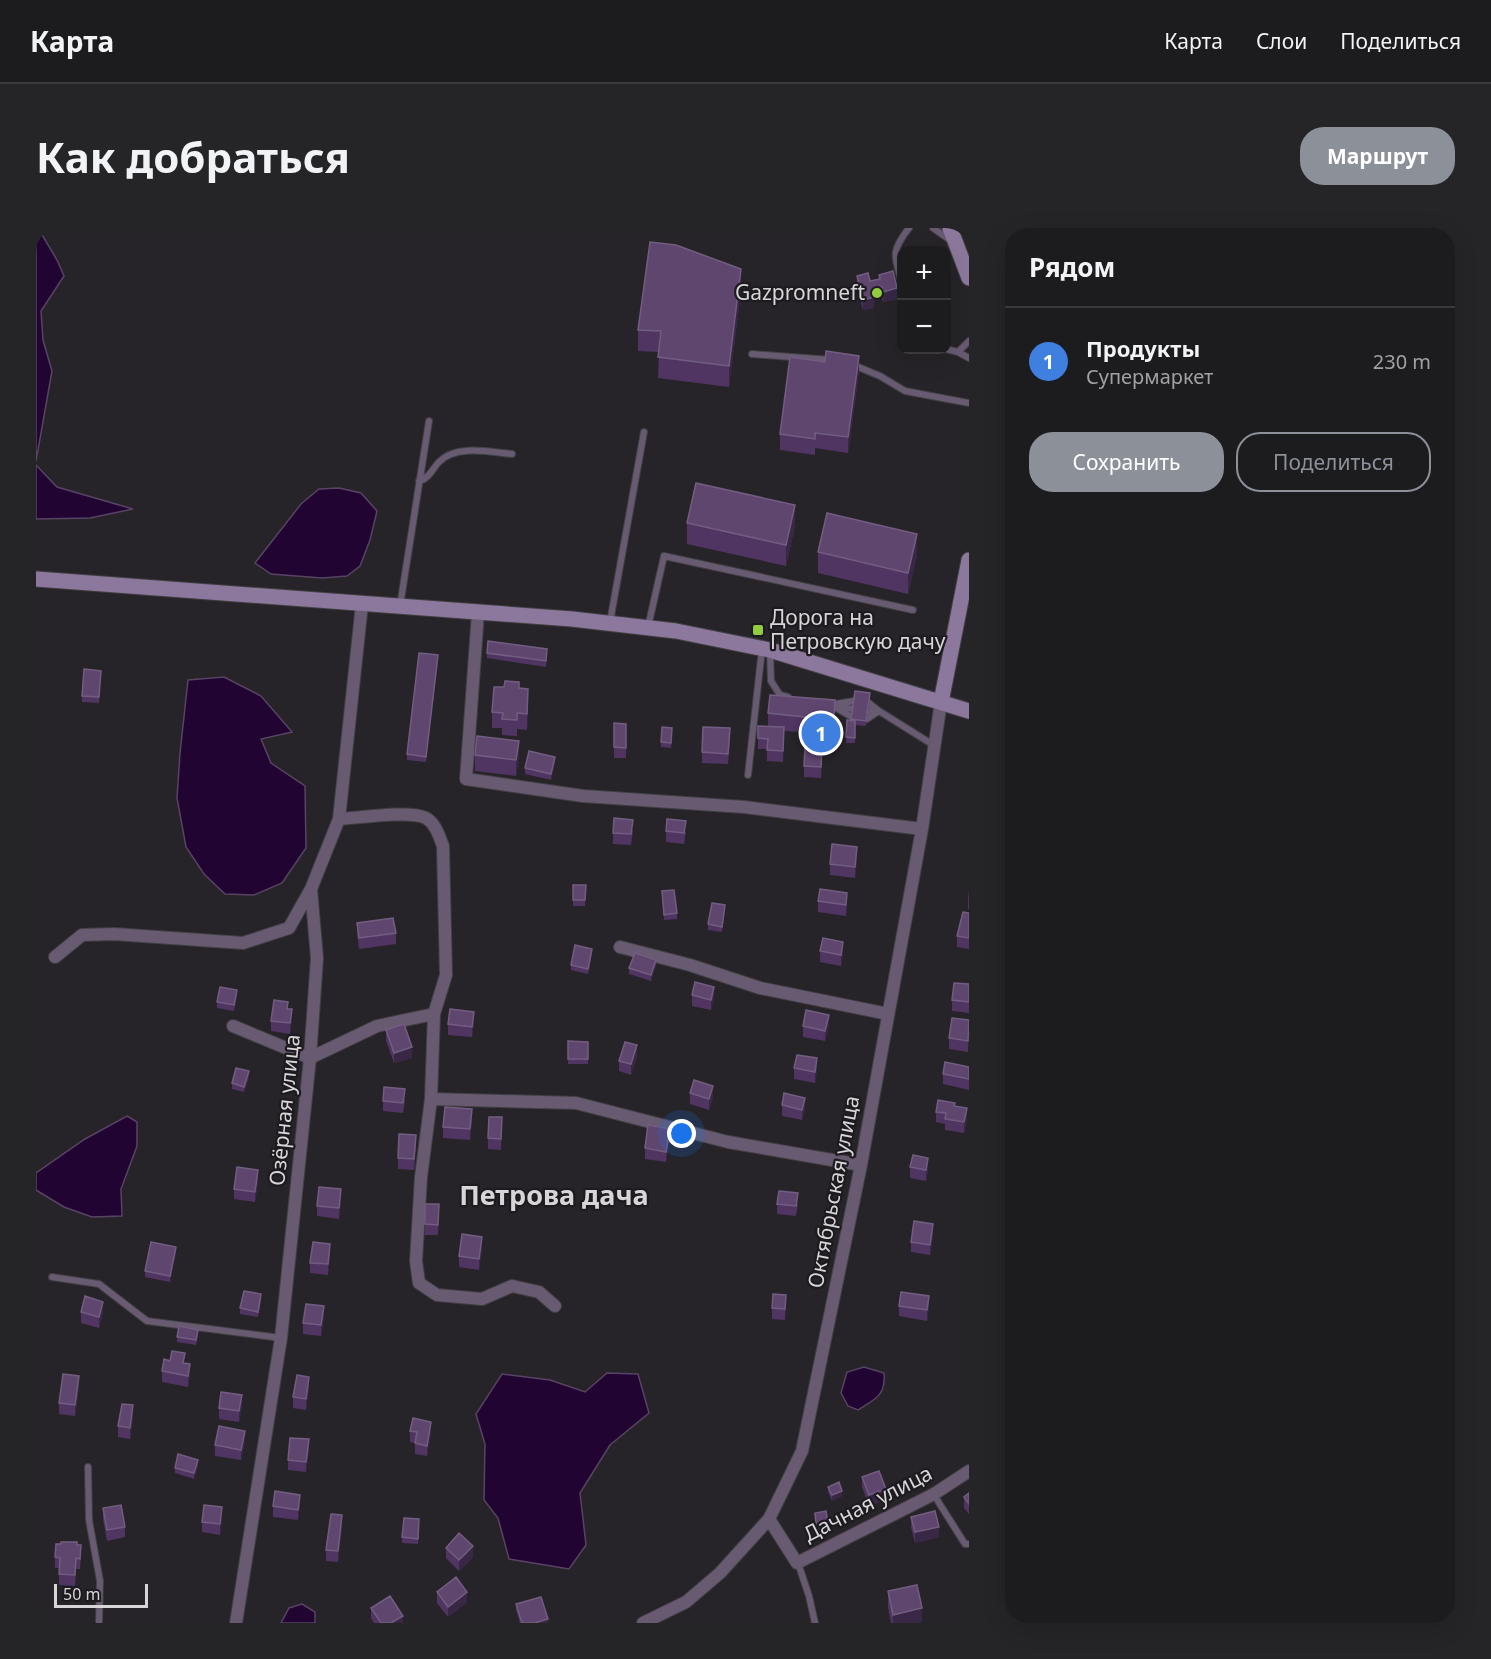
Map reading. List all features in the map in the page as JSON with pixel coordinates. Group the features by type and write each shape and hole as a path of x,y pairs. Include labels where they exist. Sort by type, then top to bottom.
{"main road":[{"path":"950,228 969,278"},
{"path":"941,702 969,560"},
{"path":"36,579 648,627 766,649 969,711"}],"street":[{"name":"Озёрная улица","path":"236,1623 281,1338 310,1058 317,958 310,889 339,819 362,604"},
{"path":"478,613 466,779 583,796 744,807 922,830"},
{"name":"Октябрьская улица","path":"643,1623 686,1602 720,1573 769,1520 802,1451 861,1165 922,830 941,702"},
{"path":"339,819 413,815 427,819 437,830 443,846 446,975 434,1014 432,1099 421,1177 416,1261 419,1283 437,1295 483,1299 512,1286 539,1292 555,1306"},
{"path":"55,957 82,935 114,933 243,943 289,928 310,889"},
{"path":"620,947 690,965 760,988 888,1014"},
{"path":"233,1026 310,1058 377,1026 434,1014"},
{"path":"432,1099 576,1103 728,1142 861,1165"},
{"name":"Дачная улица","path":"769,1520 797,1563 934,1494 969,1471"}],"lane":[{"path":"897,267 896,245 909,228"},
{"path":"933,228 957,247"},
{"path":"958,352 969,341"},
{"path":"951,350 969,358"},
{"path":"752,354 839,360 859,366 905,391 969,403"},
{"path":"400,606 429,421"},
{"path":"610,623 645,432"},
{"path":"420,481 425,479 448,454 467,451 512,454"},
{"path":"648,627 664,556 913,610"},
{"path":"766,649 771,681 780,695 800,699"},
{"path":"748,775 766,649"},
{"path":"830,705 854,701"},
{"path":"820,703 853,709"},
{"path":"869,703 936,746"},
{"path":"830,705 852,717"},
{"path":"868,711 879,711"},
{"path":"867,719 879,711"},
{"path":"52,1277 99,1284 147,1321 281,1338"},
{"path":"88,1467 88,1520 100,1581 99,1623"},
{"path":"934,1494 965,1544 969,1544"},
{"path":"797,1563 809,1596 815,1623"}],"shaded area":[{"path":"36,228 57,260 64,276 41,311 43,340 52,371 36,461"},
{"path":"36,465 57,487 133,509 90,518 36,519"},
{"path":"339,488 361,493 377,511 370,540 360,566 347,576 322,578 271,574 255,563 301,504 319,489"},
{"path":"224,677 261,696 292,732 261,739 271,763 305,786 306,848 282,883 254,895 225,894 204,874 186,847 177,798 188,680"},
{"path":"127,1116 137,1122 137,1146 121,1189 122,1216 92,1217 64,1207 36,1190 36,1173 85,1139"},
{"path":"864,1367 884,1373 884,1381 878,1396 858,1410 848,1406 841,1393 847,1372"},
{"path":"607,1373 638,1374 649,1413 610,1445 580,1493 586,1545 569,1569 509,1559 498,1518 484,1500 485,1444 476,1414 502,1374 550,1380 585,1392"},
{"path":"302,1604 315,1612 315,1623 281,1623 289,1608"}],"building":[{"path":"650,242 676,245 741,269 729,366 658,357 661,331 638,330"},
{"path":"893,271 897,288 883,292 882,287 872,290 874,297 863,300 857,276 868,273 870,281 880,279 879,275"},
{"path":"826,351 859,356 848,437 815,433 815,439 780,434 790,357 825,362"},
{"path":"696,483 795,505 786,545 687,523"},
{"path":"827,513 917,534 908,573 818,552"},
{"path":"488,641 547,649 546,661 487,653"},
{"path":"419,653 438,655 426,757 407,754"},
{"path":"84,669 101,671 99,697 82,696"},
{"path":"505,681 519,682 519,688 528,689 527,714 517,713 517,720 502,719 503,713 492,712 494,687 504,687"},
{"path":"855,691 870,693 866,721 851,719"},
{"path":"770,695 835,700 833,729 804,727 805,717 768,713"},
{"path":"847,720 855,721 855,738 846,737"},
{"path":"614,723 626,724 626,748 614,747"},
{"path":"758,726 784,727 783,751 767,750 768,739 758,738"},
{"path":"662,727 672,728 671,743 661,742"},
{"path":"703,727 730,728 728,754 702,752"},
{"path":"477,736 519,741 516,760 475,755"},
{"path":"805,747 822,748 821,767 804,766"},
{"path":"529,751 555,757 551,774 525,768"},
{"path":"614,818 633,820 631,834 613,833"},
{"path":"667,819 686,821 684,833 666,831"},
{"path":"832,844 857,847 855,867 830,864"},
{"path":"573,885 586,885 585,900 573,900"},
{"path":"820,889 847,893 846,905 818,901"},
{"path":"674,890 677,913 664,915 662,891"},
{"path":"712,903 725,905 722,927 708,924"},
{"path":"963,912 969,913 969,938 957,936"},
{"path":"393,918 396,933 359,938 357,923"},
{"path":"823,938 843,942 841,955 820,951"},
{"path":"575,945 592,949 588,969 571,965"},
{"path":"635,953 656,960 651,975 629,968"},
{"path":"695,982 714,987 711,1000 692,995"},
{"path":"954,983 969,984 969,1002 952,1000"},
{"path":"220,987 237,990 234,1005 217,1002"},
{"path":"274,1000 288,1002 287,1009 292,1009 290,1023 271,1021"},
{"path":"450,1009 474,1012 472,1027 448,1024"},
{"path":"806,1010 829,1015 825,1031 803,1026"},
{"path":"952,1018 969,1020 968,1041 949,1038"},
{"path":"404,1024 412,1047 394,1053 386,1030"},
{"path":"568,1041 588,1042 588,1059 568,1059"},
{"path":"625,1042 637,1045 631,1064 619,1061"},
{"path":"797,1055 817,1058 815,1072 794,1068"},
{"path":"945,1062 969,1067 969,1079 943,1074"},
{"path":"236,1068 249,1071 244,1087 232,1083"},
{"path":"694,1080 713,1086 709,1099 690,1093"},
{"path":"384,1087 405,1089 403,1103 383,1101"},
{"path":"784,1093 805,1098 802,1110 782,1105"},
{"path":"938,1100 967,1108 964,1122 945,1119 946,1113 936,1112"},
{"path":"445,1107 472,1109 470,1129 443,1127"},
{"path":"489,1117 502,1117 501,1139 488,1138"},
{"path":"648,1125 670,1129 666,1152 645,1148"},
{"path":"399,1134 416,1135 414,1159 398,1158"},
{"path":"913,1155 928,1158 926,1170 910,1167"},
{"path":"237,1167 258,1170 255,1192 234,1189"},
{"path":"319,1187 341,1189 339,1208 317,1206"},
{"path":"779,1191 798,1193 796,1206 777,1204"},
{"path":"425,1204 439,1204 438,1225 425,1224"},
{"path":"914,1221 933,1224 930,1245 911,1242"},
{"path":"462,1234 482,1237 479,1259 459,1256"},
{"path":"151,1242 176,1247 170,1276 145,1271"},
{"path":"313,1242 330,1244 328,1264 310,1263"},
{"path":"244,1291 261,1294 258,1312 240,1308"},
{"path":"901,1292 929,1296 927,1310 899,1306"},
{"path":"773,1294 786,1295 785,1309 772,1308"},
{"path":"85,1296 103,1302 99,1317 81,1312"},
{"path":"306,1304 324,1306 321,1325 303,1323"},
{"path":"179,1326 198,1330 196,1340 177,1337"},
{"path":"172,1351 185,1353 183,1363 190,1364 188,1376 162,1371 164,1359 170,1361"},
{"path":"63,1374 79,1376 75,1405 59,1403"},
{"path":"297,1375 309,1377 306,1399 293,1397"},
{"path":"221,1392 242,1395 239,1411 219,1408"},
{"path":"122,1404 133,1405 130,1428 118,1426"},
{"path":"413,1418 431,1422 427,1446 415,1443 417,1432 410,1431"},
{"path":"219,1426 245,1431 241,1450 215,1445"},
{"path":"290,1438 309,1439 306,1462 288,1460"},
{"path":"178,1454 198,1460 194,1473 175,1468"},
{"path":"879,1471 886,1489 869,1495 862,1477"},
{"path":"839,1482 842,1491 832,1495 828,1487"},
{"path":"275,1491 300,1495 298,1510 273,1506"},
{"path":"969,1493 969,1504 964,1497"},
{"path":"121,1505 125,1527 107,1530 103,1508"},
{"path":"204,1505 222,1507 220,1524 202,1522"},
{"path":"826,1511 828,1523 816,1525 815,1513"},
{"path":"935,1511 939,1527 915,1532 911,1517"},
{"path":"331,1514 342,1515 338,1551 326,1550"},
{"path":"404,1518 419,1519 418,1539 402,1537"},
{"path":"459,1533 473,1546 459,1560 446,1548"},
{"path":"61,1542 77,1542 77,1545 81,1545 80,1559 76,1558 75,1575 59,1574 60,1558 55,1557 56,1544 61,1544"},
{"path":"456,1577 467,1592 448,1607 437,1592"},
{"path":"917,1585 922,1608 893,1615 888,1591"},
{"path":"390,1596 403,1616 391,1623 381,1623 371,1608"},
{"path":"541,1597 548,1619 535,1623 522,1623 516,1604"}],"place":[{"name":"Gazpromneft","path":"877,293"},
{"name":"Дорога на Петровскую дачу","path":"758,630"},
{"name":"Продукты","path":"821,733"}],"district":[{"name":"Петрова дача","path":"554,1196"}]}
